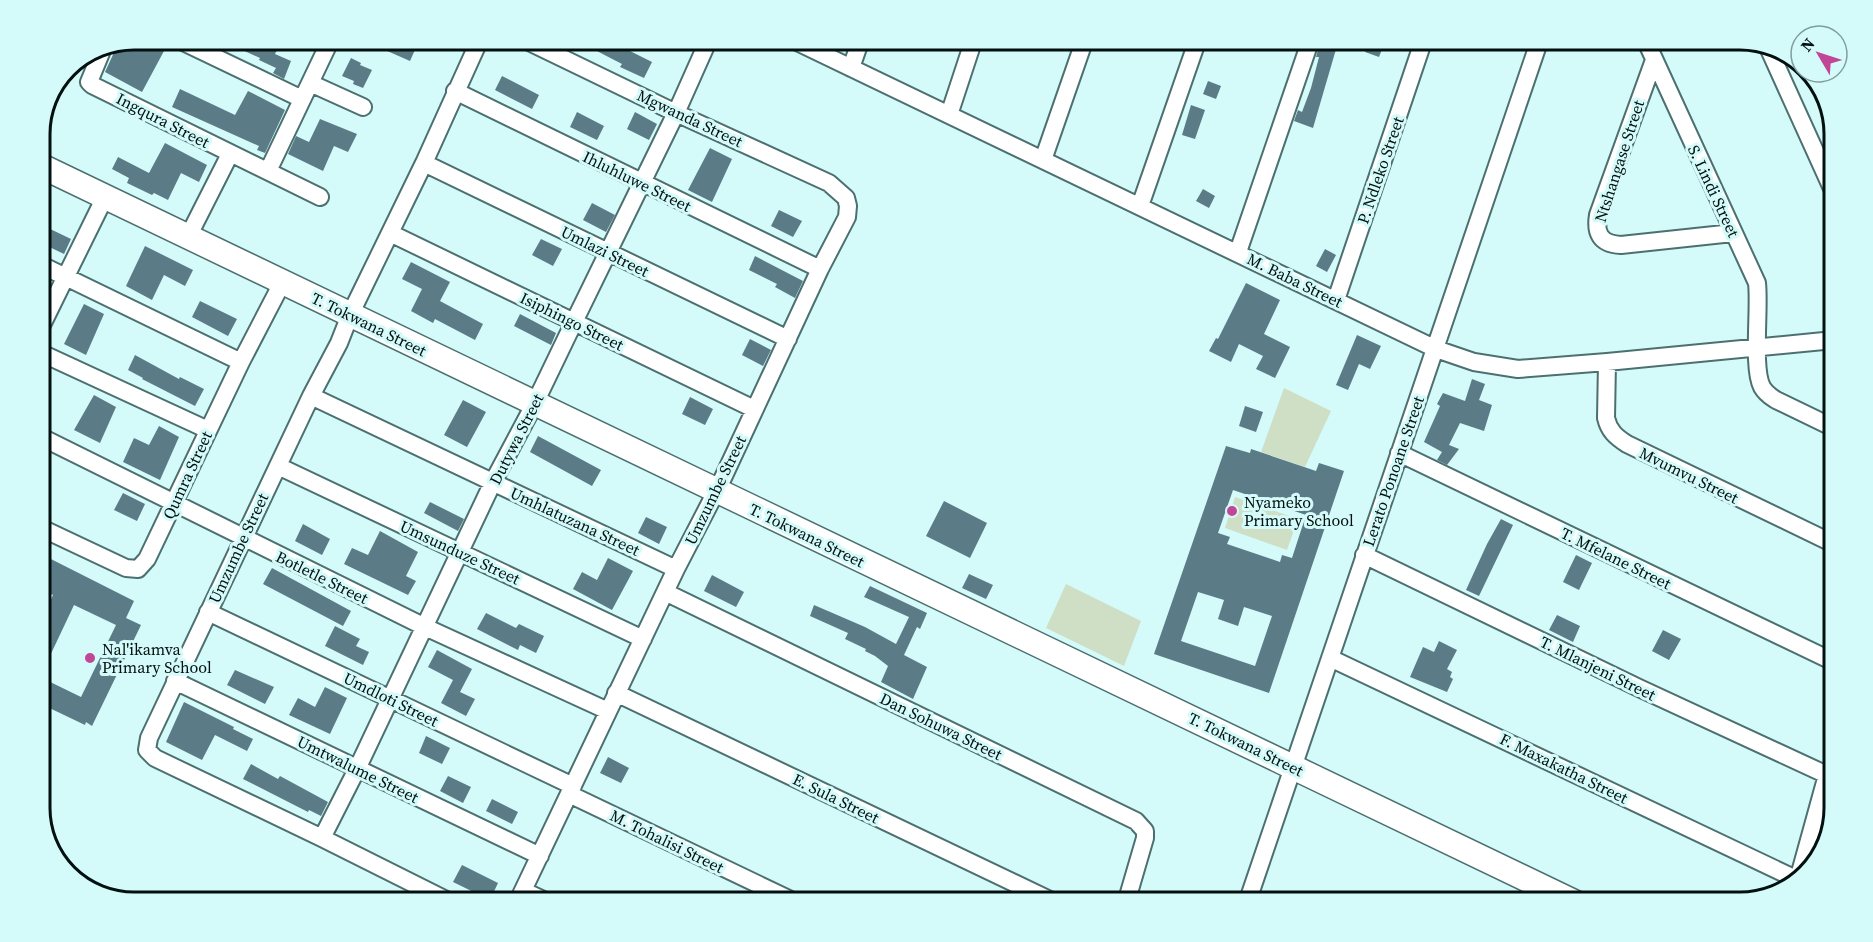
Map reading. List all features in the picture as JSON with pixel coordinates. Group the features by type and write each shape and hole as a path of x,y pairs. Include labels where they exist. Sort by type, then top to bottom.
{"street":[{"path":"200,50 302,99"},
{"path":"268,171 326,50"},
{"name":"Umzumbe Street","path":"430,892 155,758 147,750 149,738 311,396 339,343 475,50"},
{"name":"Mgwanda Street","path":"546,50 829,183 846,198 848,206"},
{"name":"Dutywa Street","path":"322,838 676,113 704,50"},
{"name":"M. Baba Street","path":"813,50 1436,349 1474,362 1518,369 1823,341"},
{"path":"851,68 857,50"},
{"path":"949,115 970,50"},
{"path":"1043,160 1081,50"},
{"path":"1140,206 1194,50"},
{"path":"1238,252 1307,50"},
{"name":"P. Ndleko Street","path":"1336,300 1420,50"},
{"name":"Lerato Ponoane Street","path":"1251,892 1536,50"},
{"name":"S. Lindi Street","path":"1650,50 1757,283 1759,300 1757,348 1760,379 1768,395 1823,423"},
{"path":"1772,56 1823,169"},
{"name":"Ingqura Street","path":"98,58 90,77 89,82 92,85 320,196"},
{"name":"Ntshangase Street","path":"1654,60 1598,215 1596,228 1599,235 1605,241 1621,245 1733,233"},
{"path":"310,83 363,108"},
{"name":"Ihluhluwe Street","path":"455,91 820,269"},
{"path":"188,237 230,154"},
{"name":"Umlazi Street","path":"424,163 788,339"},
{"name":"T. Tokwana Street","path":"50,170 1553,892"},
{"path":"50,309 105,197"},
{"name":"Umzumbe Street","path":"522,892 616,693 847,217 848,206"},
{"name":"Isiphingo Street","path":"390,233 754,409"},
{"path":"50,269 241,362"},
{"name":"Qumra Street","path":"50,532 126,568 138,569 147,559 241,362 282,283"},
{"path":"50,357 208,430"},
{"name":"Mvumvu Street","path":"1607,362 1606,418 1608,426 1616,437 1824,539"},
{"name":"Umhlatuzana Street","path":"311,396 676,569"},
{"name":"Botletle Street","path":"50,441 425,627 608,711"},
{"name":"T. Mfelane Street","path":"1399,453 1824,657"},
{"name":"Umsunduze Street","path":"278,466 643,639"},
{"name":"T. Mlanjeni Street","path":"1364,555 1638,688 1824,773"},
{"name":"Dan Sohuwa Street","path":"665,592 1136,821 1145,831 1145,838 1129,892"},
{"name":"Umdloti Street","path":"208,612 390,699 571,790"},
{"name":"F. Maxakatha Street","path":"1330,658 1789,876"},
{"name":"Umtwalume Street","path":"176,681 540,856"},
{"name":"E. Sula Street","path":"616,693 1033,892"},
{"name":"M. Tohalisi Street","path":"571,790 775,892"},
{"path":"1803,864 1824,796"}],"green space":[{"path":"1284,388 1331,411 1305,467 1261,452"},
{"path":"1235,497 1298,519 1287,550 1225,528"},
{"path":"1066,584 1141,621 1124,666 1046,628"}],"building":[{"path":"242,50 277,50 275,54 291,61 284,79 273,73 276,68 259,60 260,58"},
{"path":"385,50 415,50 410,61"},
{"path":"595,50 628,50 652,62 644,78 620,67 622,64"},
{"path":"1318,50 1336,50 1313,128 1294,121 1298,110 1302,112 1311,88 1319,57 1316,57"},
{"path":"1366,50 1382,50 1379,57 1365,52"},
{"path":"164,51 142,92 105,72 114,52"},
{"path":"351,58 372,70 363,88 342,76"},
{"path":"502,76 539,95 532,109 495,90"},
{"path":"1208,81 1221,86 1216,99 1203,94"},
{"path":"180,89 235,115 248,91 285,110 265,153 257,150 259,146 172,107"},
{"path":"1191,105 1205,110 1195,139 1182,135"},
{"path":"577,112 604,126 597,140 570,127"},
{"path":"635,112 657,124 649,140 627,129"},
{"path":"320,119 357,134 348,152 334,146 323,171 288,154 296,136 309,142"},
{"path":"165,143 207,165 199,182 181,173 168,200 127,183 129,178 112,169 118,157 149,173"},
{"path":"710,148 732,159 712,202 688,190"},
{"path":"1203,189 1215,196 1209,208 1196,201"},
{"path":"592,203 615,215 606,232 583,220"},
{"path":"779,210 802,221 793,237 771,226"},
{"path":"50,229 71,239 64,254 50,247"},
{"path":"541,239 562,249 553,266 532,255"},
{"path":"145,246 193,270 185,286 164,275 152,300 126,286"},
{"path":"1325,249 1336,255 1327,272 1316,266"},
{"path":"755,256 803,281 795,298 775,287 777,284 749,270"},
{"path":"411,262 450,282 440,301 483,324 475,340 435,319 433,323 411,311 422,289 402,279"},
{"path":"1246,283 1280,300 1264,334 1290,347 1275,378 1256,369 1263,356 1239,344 1231,362 1209,351 1216,338 1218,339"},
{"path":"200,301 237,319 228,336 192,317"},
{"path":"84,304 104,314 86,355 64,344"},
{"path":"520,314 556,333 551,345 514,326"},
{"path":"1357,335 1381,346 1370,369 1359,364 1348,390 1336,385"},
{"path":"750,339 771,350 763,366 742,355"},
{"path":"135,355 179,379 180,377 204,389 195,406 128,370"},
{"path":"1472,379 1485,384 1479,400 1492,405 1484,431 1460,423 1449,445 1459,449 1447,465 1437,460 1442,452 1424,442 1440,406 1437,404 1443,393 1465,401"},
{"path":"94,395 116,407 100,443 74,430"},
{"path":"690,397 713,409 705,425 682,414"},
{"path":"463,400 486,412 467,447 444,435"},
{"path":"1245,406 1263,412 1256,432 1239,426"},
{"path":"159,426 179,437 160,480 123,462 134,438 149,445"},
{"path":"538,436 601,470 592,486 530,452"},
{"path":"1226,446 1250,453 1251,449 1316,471 1319,463 1344,471 1269,693 1154,654","holes":["1233,490 1306,515 1292,558 1282,555 1280,562 1227,544 1230,537 1218,533","1198,592 1224,600 1218,619 1238,626 1244,607 1272,616 1255,666 1181,641"]},
{"path":"123,493 145,504 137,521 114,510"},
{"path":"944,501 987,523 970,558 926,536"},
{"path":"430,502 464,519 458,531 424,513"},
{"path":"646,517 667,527 659,544 638,533"},
{"path":"1501,519 1513,525 1479,596 1466,590"},
{"path":"303,524 330,539 322,555 295,541"},
{"path":"380,531 418,552 406,576 416,581 408,595 344,564 352,548 368,555"},
{"path":"1576,555 1592,563 1579,590 1563,582"},
{"path":"608,558 633,571 612,610 573,589 582,572 597,580"},
{"path":"50,559 134,601 126,618 141,625 92,726 86,722 85,725 50,708 50,682 81,697 116,625 74,605 50,656 50,601 53,595 50,594"},
{"path":"272,568 351,611 343,626 263,584"},
{"path":"969,574 993,585 986,599 962,588"},
{"path":"712,575 744,592 736,607 704,591"},
{"path":"870,586 927,613 920,629 917,627 904,655 927,667 913,699 881,682 888,666 865,651 866,649 845,639 848,633 810,616 814,605 865,627 896,644 909,617 864,597"},
{"path":"486,613 516,628 519,624 544,636 536,653 520,645 518,650 477,629"},
{"path":"1557,615 1580,626 1573,642 1549,630"},
{"path":"335,626 360,639 356,646 369,652 363,665 325,646"},
{"path":"1663,630 1681,639 1669,660 1652,651"},
{"path":"1439,641 1457,650 1447,669 1452,672 1450,677 1453,679 1447,692 1410,677 1423,647 1434,652"},
{"path":"437,650 472,669 460,692 475,699 466,716 441,703 453,680 428,667"},
{"path":"235,670 274,687 265,704 227,685"},
{"path":"325,687 347,698 330,734 289,715 298,698 315,707"},
{"path":"184,702 253,739 247,751 215,735 202,760 166,742"},
{"path":"426,736 450,748 442,764 419,753"},
{"path":"608,757 629,768 621,783 600,773"},
{"path":"251,764 278,779 280,776 328,802 321,816 309,810 308,812 243,779"},
{"path":"448,776 471,787 463,803 440,791"},
{"path":"492,799 518,812 512,824 486,811"},
{"path":"462,865 498,883 494,892 474,892 453,882"}],"place":[{"name":"Nyameko Primary School","path":"1232,511"},
{"name":"Nal'ikamva Primary School","path":"90,658"}]}
